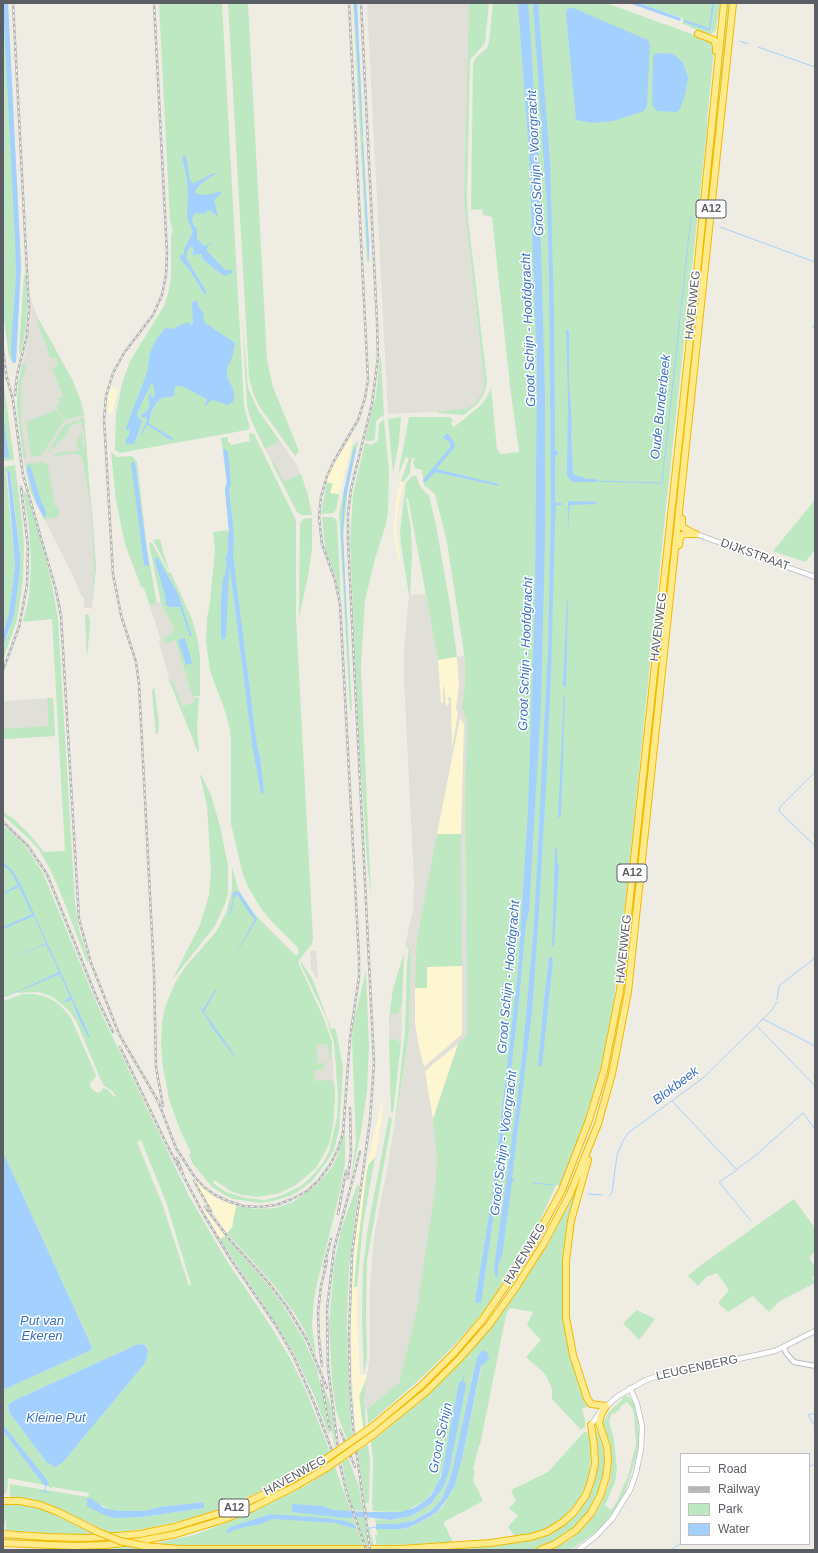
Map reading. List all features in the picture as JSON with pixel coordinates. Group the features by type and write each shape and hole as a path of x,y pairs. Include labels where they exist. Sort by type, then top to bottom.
{"highway":[{"path":"709,146 711,95 716,46 714,40 698,34 711,36 717,33 721,3"},
{"name":"HAVENWEG","path":"3,1534 88,1538 133,1534 174,1527 206,1518 240,1505 285,1483 326,1459 372,1427 421,1386 454,1353 483,1319 509,1281 536,1238 562,1190 590,1120 604,1072 620,990 724,3"},
{"name":"HAVENWEG","path":"25,1545 105,1545 140,1541 194,1529 250,1509 289,1490 328,1467 373,1435 426,1392 489,1325 516,1287 544,1243 570,1194 588,1151 607,1097 628,992 733,3"},
{"path":"687,447 686,479 681,523 684,529 696,534"},
{"path":"666,632 672,601 680,538 685,534 696,534"},
{"path":"540,1550 564,1539 576,1530 587,1518 596,1506 604,1487 608,1462 607,1447 600,1423 601,1415 606,1406 591,1404 582,1384 573,1355 568,1329 565,1280 571,1221 607,1097"},
{"path":"591,1425 599,1430 608,1462"},
{"path":"6,1501 27,1502 48,1508 96,1532 120,1541 145,1546 180,1550 393,1549 460,1545 532,1537 547,1532 563,1522 574,1512 586,1495 595,1464 591,1425"},
{"name":"A12","path":"3,1543 25,1545"},
{"path":"25,1545 80,1550"}],"main road":[{"name":"LEUGENBERG","path":"591,1425 593,1420 606,1406 630,1388 655,1376 776,1351 815,1331"},
{"path":"578,1550 596,1536 612,1519 627,1494 636,1473 641,1449 642,1426 637,1404 630,1388"}],"street":[{"name":"DIJKSTRAAT","path":"696,534 815,577"},
{"path":"784,1347 786,1353 794,1362 815,1366"}],"shaded area":[{"path":"367,3 469,3 464,200 484,387 482,394 473,405 458,411 388,414"},
{"path":"29,294 38,318 72,379 84,411 96,567 92,608 84,608 84,597 82,597 30,490 23,458 17,402 19,380 31,318"},
{"path":"280,441 296,464 304,484 287,492 265,449"},
{"path":"426,594 438,660 464,656 465,660 463,711 467,721 465,861 467,1036 420,1296 399,1383 364,1411 364,1394 370,1356 370,1286 374,1237 398,1112 409,1033 411,949 405,946 413,909 414,882 404,679 404,650 409,595"},
{"path":"160,602 173,624 175,640 192,696 195,696 194,702 181,706 172,681 169,682 168,680 169,679 159,642 160,638 150,606"},
{"path":"53,698 55,736 3,739 3,701"},
{"path":"310,951 316,951 318,977 316,978 311,969"},
{"path":"399,1006 402,1006 401,1043 395,1039 389,1039 389,1018 391,1018 391,1013"},
{"path":"329,1034 332,1046 335,1100 318,1091 308,1074 315,1043"}],"green space":[{"path":"3,3 8,3 21,265 15,363 13,363 9,357 3,313"},
{"path":"159,3 222,3 244,406 250,428 247,430 120,453 115,450 115,444 116,413 122,384 130,361 164,306 171,277 171,237 173,230 170,221"},
{"path":"228,3 248,3 267,360 273,387 299,451 295,456 259,406 249,378"},
{"path":"353,3 357,3 369,262 367,262"},
{"path":"469,3 489,3 485,43 470,60 467,198 487,382 484,394 478,403 464,415 437,412 466,409 473,405 482,394 484,387 464,200"},
{"path":"493,3 606,3 711,41 714,50 630,859 613,1007 604,1055 590,1110 561,1186 556,1185 539,1223 488,1306 443,1357 368,1424 367,1409 399,1383 420,1296 436,1184 437,1157 433,1119 458,1044 467,1036 465,810 467,721 462,708 465,684 465,660 447,542 435,494 424,485 422,470 415,468 413,463 415,458 412,458 410,473 403,482 401,481 409,458 406,457 398,475 409,417 450,417 453,420 451,424 454,427 480,406 486,399 491,388 497,449 500,454 519,452 510,386 492,217 483,215 482,209 471,210 473,64 476,57 487,48 489,42"},
{"path":"639,3 720,3 716,30 711,34 701,32 682,23 683,18"},
{"path":"727,3 730,3 675,522 673,520"},
{"path":"24,275 26,275 26,329 20,355 19,351"},
{"path":"242,316 248,388 258,410 280,441 265,449 251,420 247,406"},
{"path":"39,320 72,379 81,402 84,415 66,420 56,407 60,404 58,399 63,396 52,368 57,366 57,358 50,358 37,321"},
{"path":"380,357 384,416 380,417 376,422 375,439 373,441 368,441 365,440 376,395"},
{"path":"22,362 26,367 21,387 21,421 26,458 23,458 17,407 18,385"},
{"path":"3,378 14,460 3,461"},
{"path":"56,410 65,421 60,426 42,455 31,457 26,422"},
{"path":"401,417 399,442 393,473 388,419"},
{"path":"84,418 96,567 92,608 94,565 91,508 83,461 80,455 85,445 84,433 80,419"},
{"path":"384,419 389,471 388,511 386,524 375,559 365,600 361,668 371,896 367,861 359,737 350,541 353,494 365,443 372,445 378,440 379,424"},
{"path":"79,420 80,422 70,426 67,434 46,455 62,428 67,424"},
{"path":"82,432 83,448 80,455 73,453 50,457 61,452 79,451 77,441"},
{"path":"249,433 254,434 296,520 296,617 313,938 312,944 299,960 299,964 324,1019 332,1042 330,1062 327,1044 316,1045 318,1063 324,1063 324,1069 314,1070 315,1081 331,1080 335,1087 335,1100 333,1125 329,1144 316,1168 296,1185 280,1193 258,1197 232,1192 214,1180 213,1183 226,1192 246,1198 264,1200 280,1196 301,1186 312,1176 323,1163 329,1151 337,1118 338,1095 334,1043 326,1017 301,965 301,961 313,980 331,1029 335,1028 343,1068 339,1130 334,1150 328,1160 312,1181 299,1191 290,1196 259,1203 233,1199 226,1196 212,1187 193,1164 189,1155 191,1153 180,1130 169,1099 163,1068 161,1045 162,1023 165,1007 175,983 186,966 216,932 226,913 232,890 232,867 239,891 256,916 296,956 299,953 298,948 271,921 260,907 248,887 243,875 231,824 230,730 225,711 210,671 206,641 215,550 213,532 229,530 225,489 227,482 221,438 228,437 228,443 231,443 231,445 250,441"},
{"path":"357,442 348,486 343,537 352,710 350,710 339,514 353,446"},
{"path":"111,452 117,457 132,456 137,462 147,549 157,603 150,606 144,588 141,587 125,544 116,501"},
{"path":"42,462 48,465 55,507 58,506 59,517 44,519 30,490 25,464"},
{"path":"274,462 284,482 301,474 308,495 312,515 301,515 297,512 272,463"},
{"path":"15,465 24,546 23,580 17,620 3,660 3,647 9,632 20,553 10,470 6,472 15,566 9,613 3,634 3,467"},
{"path":"412,476 416,476 420,486 429,496 436,525 450,605 457,657 438,660 408,498 406,499 411,529 412,556 409,595 400,531 406,483"},
{"path":"327,482 333,483 331,493 339,494 336,510 333,513 321,514"},
{"path":"23,490 27,494 43,547 58,619 75,903 79,930 89,961 87,962 50,869 39,850 3,815 3,812 14,819 44,852 65,851 52,619 23,622 29,596 31,563 29,528"},
{"path":"815,500 815,550 805,562 773,551"},
{"path":"322,517 333,517 337,521 341,601 336,577 325,549"},
{"path":"312,518 312,548 299,618 300,524 303,519"},
{"path":"160,539 164,555 169,570 153,540"},
{"path":"149,543 152,543 168,572 171,573 192,619 198,641 200,657 200,696 192,696 175,640 164,644 164,638 172,633 174,628 161,604"},
{"path":"85,615 89,615 90,623 87,659"},
{"path":"172,680 182,706 194,702 195,697 199,698 197,727 198,752 171,685 170,682"},
{"path":"154,687 159,723 158,734 156,735 152,691"},
{"path":"47,698 53,698 55,736 3,739 3,729 49,726"},
{"path":"200,775 211,795 220,826 228,865 228,893 225,904 215,926 172,980 200,925 209,895 211,871 207,806"},
{"path":"3,826 26,847 43,873 95,1000 189,1196 225,1258 270,1325 291,1360 306,1391 330,1452 303,1469 255,1494 225,1507 191,1518 149,1528 111,1533 46,1503 31,1499 10,1497 10,1484 88,1497 89,1493 52,1487 52,1489 44,1483 44,1485 8,1478 7,1492 4,1494 3,1498 3,1431 43,1481 3,1425 3,1390 89,1351 92,1347 3,1152 3,1001 23,994 35,994 49,998 60,1005 71,1018 95,1073 96,1077 90,1083 91,1088 97,1093 102,1091 103,1088 107,1089 114,1097 116,1096 111,1090 103,1085 77,1023 65,1007 51,996 38,992 17,992 3,998","holes":["141,1140 166,1202 191,1284 189,1286 163,1206 137,1142","136,1345 146,1345 148,1350 146,1362 64,1461 49,1465 9,1412 7,1407 13,1401","204,1502 204,1508 142,1517 100,1509 101,1505 109,1509 119,1511 143,1511 160,1507"]},
{"path":"437,834 461,834 462,966 428,967 427,988 415,988 417,940"},
{"path":"406,946 411,949 409,1033 397,1115 388,1165 396,1115 405,1031 407,963 409,950"},
{"path":"404,953 402,1006 399,1006 399,1013 391,1013 391,1018 389,1018 393,989"},
{"path":"366,971 369,1047 367,1091 361,1132 350,1183 356,1143 352,1039 354,1020"},
{"path":"389,1039 395,1039 401,1043 393,1113 391,1112"},
{"path":"389,1116 392,1119 367,1260 367,1357 364,1375 362,1322 363,1267 368,1227"},
{"path":"345,1125 345,1163 339,1196 314,1300 312,1326 316,1356 305,1331 293,1311 273,1284 227,1233 232,1227 236,1206 255,1209 276,1208 293,1202 317,1185 332,1167 338,1154"},
{"path":"375,1157 363,1225 357,1287 354,1287 359,1223 366,1176 368,1165"},
{"path":"580,1179 575,1198 564,1296 582,1389 589,1407 582,1408 585,1426 581,1430 552,1399 552,1389 545,1374 526,1357 541,1340 527,1325 533,1312 510,1308 506,1315 480,1445 473,1470 475,1471 473,1480 483,1501 444,1522 453,1542 377,1546 375,1535 378,1535 376,1529 407,1528 420,1522 437,1512 444,1505 452,1492 462,1459 482,1364 478,1354 451,1476 442,1499 431,1511 407,1523 376,1524 375,1519 390,1520 411,1516 431,1504 444,1486 453,1454 445,1460 438,1484 426,1500 406,1511 373,1511 373,1460 371,1442 419,1403 449,1374 492,1325 510,1302 549,1243"},
{"path":"357,1185 359,1186 349,1267 347,1316 348,1377 352,1436 347,1440 336,1410 332,1381 329,1325 334,1264 341,1230"},
{"path":"794,1199 815,1228 815,1251 810,1257 815,1266 815,1274 812,1278 815,1283 780,1301 769,1312 753,1296 728,1312 718,1303 729,1290 717,1273 706,1277 698,1286 688,1276 701,1265"},
{"path":"225,1236 268,1285 282,1304 304,1340 317,1369 330,1438 314,1395 295,1355 270,1314 220,1239"},
{"path":"637,1310 655,1319 639,1340 623,1323"},
{"path":"366,1380 364,1400 366,1426 363,1428 359,1396"},
{"path":"322,1381 332,1408 335,1448"},
{"path":"624,1396 629,1397 633,1401 638,1422 639,1435 637,1455 625,1492 612,1514 599,1529 589,1537 570,1550 551,1550 571,1539 585,1526 596,1513 603,1499 610,1481 612,1460 610,1443 603,1423 609,1412 622,1400","holes":["627,1402 632,1408 634,1415 636,1444 628,1476 617,1501 611,1510 605,1505 615,1482 617,1469 614,1440 609,1421 612,1413 614,1414"]},
{"path":"594,1429 598,1432 603,1450 605,1462 603,1481 599,1494 589,1512 576,1526 551,1543 532,1550 467,1550 479,1546 517,1543 539,1539 568,1522 591,1488 595,1479 597,1460"},
{"path":"584,1432 589,1434 591,1442 591,1456 588,1479 580,1498 565,1516 551,1527 529,1535 515,1536 508,1527 518,1516 509,1508 516,1501 511,1490 548,1472"},
{"path":"368,1444 370,1460 369,1503 366,1503 369,1520 367,1520 358,1451"},
{"path":"348,1458 359,1486 363,1511 354,1510 347,1491 342,1462"},
{"path":"335,1467 363,1546 159,1545 161,1542 194,1535 244,1516 307,1485"},
{"path":"17,1503 49,1510 96,1534 58,1534 6,1530 6,1517 3,1530 3,1504"},
{"path":"364,1517 368,1546 366,1546 356,1518"},
{"path":"368,1523 374,1546 371,1546"},
{"path":"5,1536 51,1540 115,1541 51,1542 5,1540"},
{"path":"130,1546 164,1550 101,1550"}],"sand":[{"path":"111,387 118,390 112,413 108,414 108,400"},
{"path":"351,437 353,438 339,494 330,493 333,484 327,482 329,473"},
{"path":"401,481 403,482 396,528 401,567 396,549 394,528 396,501"},
{"path":"457,657 459,685 456,708 458,714 452,748 451,697 448,697 449,705 446,705 443,686 443,703 441,703 438,660"},
{"path":"460,718 464,724 461,834 437,834"},
{"path":"462,966 462,1034 424,1067 415,1023 415,988 427,988 427,967"},
{"path":"458,1044 433,1119 425,1072"},
{"path":"382,1095 382,1117 375,1157 368,1165 366,1176 354,1287 357,1287 360,1375 367,1375 359,1396 363,1428 356,1433 352,1375 351,1316 355,1241 361,1189 380,1110"},
{"path":"193,1177 210,1194 220,1200 236,1206 232,1227 227,1233 203,1197"},
{"path":"187,1181 206,1212 225,1236 220,1239"}],"water":[{"path":"3,3 8,3 21,265 15,363 12,361 11,349 16,275 15,238"},
{"path":"354,3 357,3 363,137 362,137"},
{"name":"Groot Schijn - Voorgracht","path":"518,3 528,3 540,211 545,395 545,540 541,703 529,911 526,922 518,1011 495,1205 481,1303 475,1302 492,1198 518,970 528,809 535,595 537,365 529,154"},
{"path":"533,3 538,3 550,163 554,310 555,450 559,453 555,457 555,500 556,503 562,503 562,505 556,505 546,787 532,1012 512,1178 515,1180 512,1182 502,1256 498,1265 498,1276 496,1278 494,1268 517,1102 534,926 548,649 551,512 549,275 547,207"},
{"path":"629,3 639,3 681,18 680,21"},
{"path":"712,3 714,3 710,31 684,22 685,20 709,28"},
{"path":"569,8 573,8 648,40 650,44 647,106 644,111 613,121 592,123 576,120 566,14"},
{"path":"655,54 674,54 683,63 688,77 685,95 680,109 676,112 657,111 652,105 653,57"},
{"path":"363,142 369,242 368,259 362,144"},
{"path":"184,155 186,157 190,180 192,183 214,173 216,174 204,181 197,188 195,192 197,194 206,195 223,191 214,200 218,217 210,210 204,214 194,214 192,220 197,229 197,239 204,246 212,243 207,247 207,251 225,270 232,270 232,273 224,276 202,258 202,254 192,255 194,250 191,246 187,252 186,258 206,291 205,295 189,269 181,260 180,256 184,254 184,250 193,232 187,218 188,193 187,178 182,157"},
{"path":"196,300 203,313 204,322 235,343 232,358 227,368 227,377 234,391 233,402 227,405 214,400 210,401 204,408 207,399 181,386 175,386 174,396 162,398 156,403 151,412 149,422 174,439 171,440 147,425 141,436 147,420 146,416 145,418 140,416 147,411 150,404 148,397 151,392 152,399 155,395 153,383 151,384 137,413 137,417 142,421 134,444 126,444 129,429 126,430 126,428 147,373 150,353 156,340 165,328 172,329 188,322 191,325 193,324 192,303"},
{"path":"566,330 569,331 569,381 573,474 587,479 595,479 596,482 573,482 567,476 568,398"},
{"path":"3,414 9,457 8,458 4,457"},
{"path":"447,433 454,442 455,447 436,469 499,484 499,486 435,472 425,483 424,482 423,480 451,446 449,442 443,438"},
{"path":"354,448 356,449 345,502 343,530 350,698 341,530 344,490"},
{"path":"225,449 228,452 231,482 229,490 234,535 233,555 264,792 261,794 252,744 230,568 226,638 222,640 221,636 221,601 223,578 226,573 227,564 225,560 228,551 229,532 225,489 227,482 223,450"},
{"path":"131,463 135,463 149,566 144,565"},
{"path":"28,465 30,465 45,510 46,516 44,517 37,505 32,489 27,471"},
{"path":"7,470 10,472 20,554 20,568 14,615 3,647 3,634 9,613 15,566"},
{"path":"568,502 597,502 596,504 570,505 568,530"},
{"path":"157,557 178,594 192,636 190,636 180,607 170,607 166,605 165,595 155,561 155,558"},
{"path":"567,599 568,601 565,688 563,685"},
{"path":"185,638 192,663 186,665 178,640"},
{"path":"564,693 561,814 559,818 558,817"},
{"path":"557,848 557,864 559,865 554,945 552,947 555,849"},
{"path":"3,862 12,870 21,885 90,1037 88,1037 80,1021 72,1000 62,1003 70,997 60,974 3,998 59,972 46,944 3,962 46,943 34,916 3,929 3,927 32,914 19,887 3,894 18,885 11,872 3,865"},
{"path":"237,891 240,893 257,919 232,961 255,919 249,913 237,894 228,918 233,899 232,894"},
{"path":"551,957 553,962 542,1065 540,1067 538,1066 544,1000 549,958"},
{"path":"215,990 216,991 204,1012 234,1056 214,1030 198,1004 203,1010"},
{"name":"Put van Ekeren","path":"3,1152 92,1347 89,1351 3,1390"},
{"name":"Kleine Put","path":"141,1344 145,1345 148,1350 146,1362 64,1461 56,1467 47,1463 9,1412 8,1405 13,1401"},
{"path":"482,1350 487,1352 489,1359 481,1366 462,1459 454,1487 448,1498 437,1512 407,1528 376,1529 376,1524 395,1524 412,1521 431,1511 442,1499 451,1476 477,1357"},
{"path":"461,1381 465,1382 466,1385 450,1467 444,1486 431,1504 411,1516 390,1520 365,1517 345,1518 292,1512 292,1504 322,1506 334,1510 400,1512 414,1508 426,1500 431,1495 441,1477 459,1383"},
{"path":"3,1425 47,1480 49,1486 44,1485 3,1431"},
{"path":"87,1498 92,1499 104,1508 119,1511 143,1511 160,1507 204,1502 204,1508 142,1517 113,1518 87,1506"},
{"path":"271,1514 346,1521 355,1525 357,1529 335,1523 272,1519 261,1524 240,1528 228,1533 226,1532 230,1527"}],"waterway":[{"path":"740,41 748,44"},
{"path":"758,47 815,67"},
{"name":"Oude Bunderbeek","path":"594,481 662,483 691,217"},
{"name":"Oude Bunderbeek","path":"720,227 815,262"},
{"name":"Oude Bunderbeek","path":"815,324 813,327 815,329"},
{"name":"Blokbeek","path":"815,772 780,807 779,811 815,846"},
{"name":"Blokbeek","path":"777,999 781,984 815,958"},
{"name":"Blokbeek","path":"609,1196 612,1193 617,1155 628,1133 703,1078 771,1011 777,1002"},
{"path":"763,1019 815,1046"},
{"path":"757,1026 815,1086"},
{"path":"672,1101 737,1170 719,1182 751,1221"},
{"path":"737,1169 755,1156 803,1113 815,1129"},
{"name":"Blokbeek","path":"533,1183 553,1185"},
{"name":"Blokbeek","path":"588,1194 602,1195"},
{"name":"Groot Schijn","path":"463,1382 464,1376"},
{"path":"815,1413 808,1415 815,1426"},
{"path":"810,1466 815,1464"},
{"path":"45,1492 46,1485"},
{"path":"40,1491 49,1493"},
{"path":"365,1529 376,1527"},
{"path":"671,1550 680,1544"}],"railway":[{"path":"13,3 29,310 27,335 17,375 15,395"},
{"path":"154,3 167,253 166,275 162,295 153,315 124,353 113,373 106,396 104,419 113,574 121,615 136,662 139,684 154,973 156,1067 163,1106"},
{"path":"158,1101 176,1148 194,1176 204,1187 215,1195 243,1206 259,1207 276,1205 307,1191 318,1181 330,1165 338,1149 343,1133 350,1038 359,977 359,958 340,604 335,580 322,544 319,517 321,497 327,476 358,420 365,398 368,380 349,3"},
{"path":"361,3 378,357 372,404 351,489 348,514 348,541 374,1063 370,1120 352,1253 349,1335 350,1387 353,1427 370,1550"},
{"path":"3,350 7,380"},
{"path":"6,374 13,400 23,475 56,590 61,616 79,919 91,963 119,1034 158,1101"},
{"path":"3,670 19,627 27,585 28,547 21,487"},
{"path":"3,822 28,846 47,874 96,996 113,1032"},
{"path":"120,1047 167,1145 204,1215 230,1258 275,1324 294,1357 315,1405 337,1464"},
{"path":"348,1178 351,1153 350,1108"},
{"path":"347,1495 340,1464 328,1368 327,1309 334,1249 360,1152"},
{"path":"177,1158 184,1177"},
{"path":"338,1214 346,1171"},
{"path":"194,1181 211,1211"},
{"path":"205,1207 231,1241 268,1282 287,1307 307,1340 327,1388"},
{"path":"324,1266 331,1239"},
{"path":"322,1366 318,1312 321,1286 327,1261"},
{"path":"321,1381 330,1430"},
{"path":"340,1430 355,1467"},
{"path":"346,1491 366,1549"}],"water label":[{"name":"Groot Schijn - Hoofdgracht","path":"529,330"},
{"name":"Groot Schijn - Hoofdgracht","path":"526,654"},
{"name":"Groot Schijn - Hoofdgracht","path":"509,977"}]}
